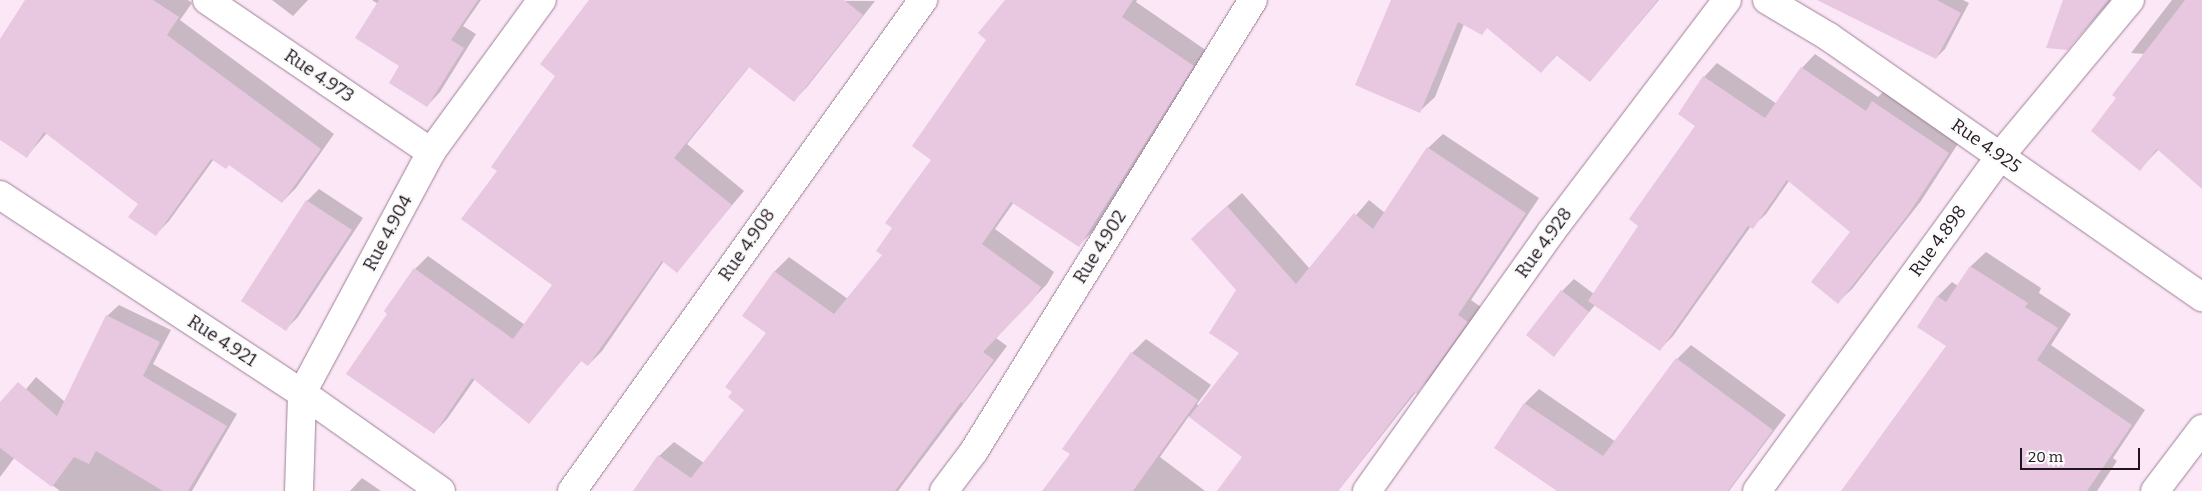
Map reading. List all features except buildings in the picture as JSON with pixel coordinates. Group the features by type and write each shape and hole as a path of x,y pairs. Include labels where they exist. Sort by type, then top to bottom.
{"street":[{"name":"Rue 4.973","path":"206,0 431,152"},
{"name":"Rue 4.904","path":"299,491 302,393 431,152 542,0"},
{"name":"Rue 4.908","path":"572,491 923,0"},
{"name":"Rue 4.902","path":"944,491 974,451 1253,0"},
{"name":"Rue 4.928","path":"1367,491 1551,232 1727,0"},
{"name":"Rue 4.925","path":"1767,0 1829,37 2202,296"},
{"name":"Rue 4.898","path":"1757,491 2000,156 2130,0"},
{"name":"Rue 4.921","path":"0,195 302,393 441,491"},
{"path":"2155,491 2202,429"}]}
